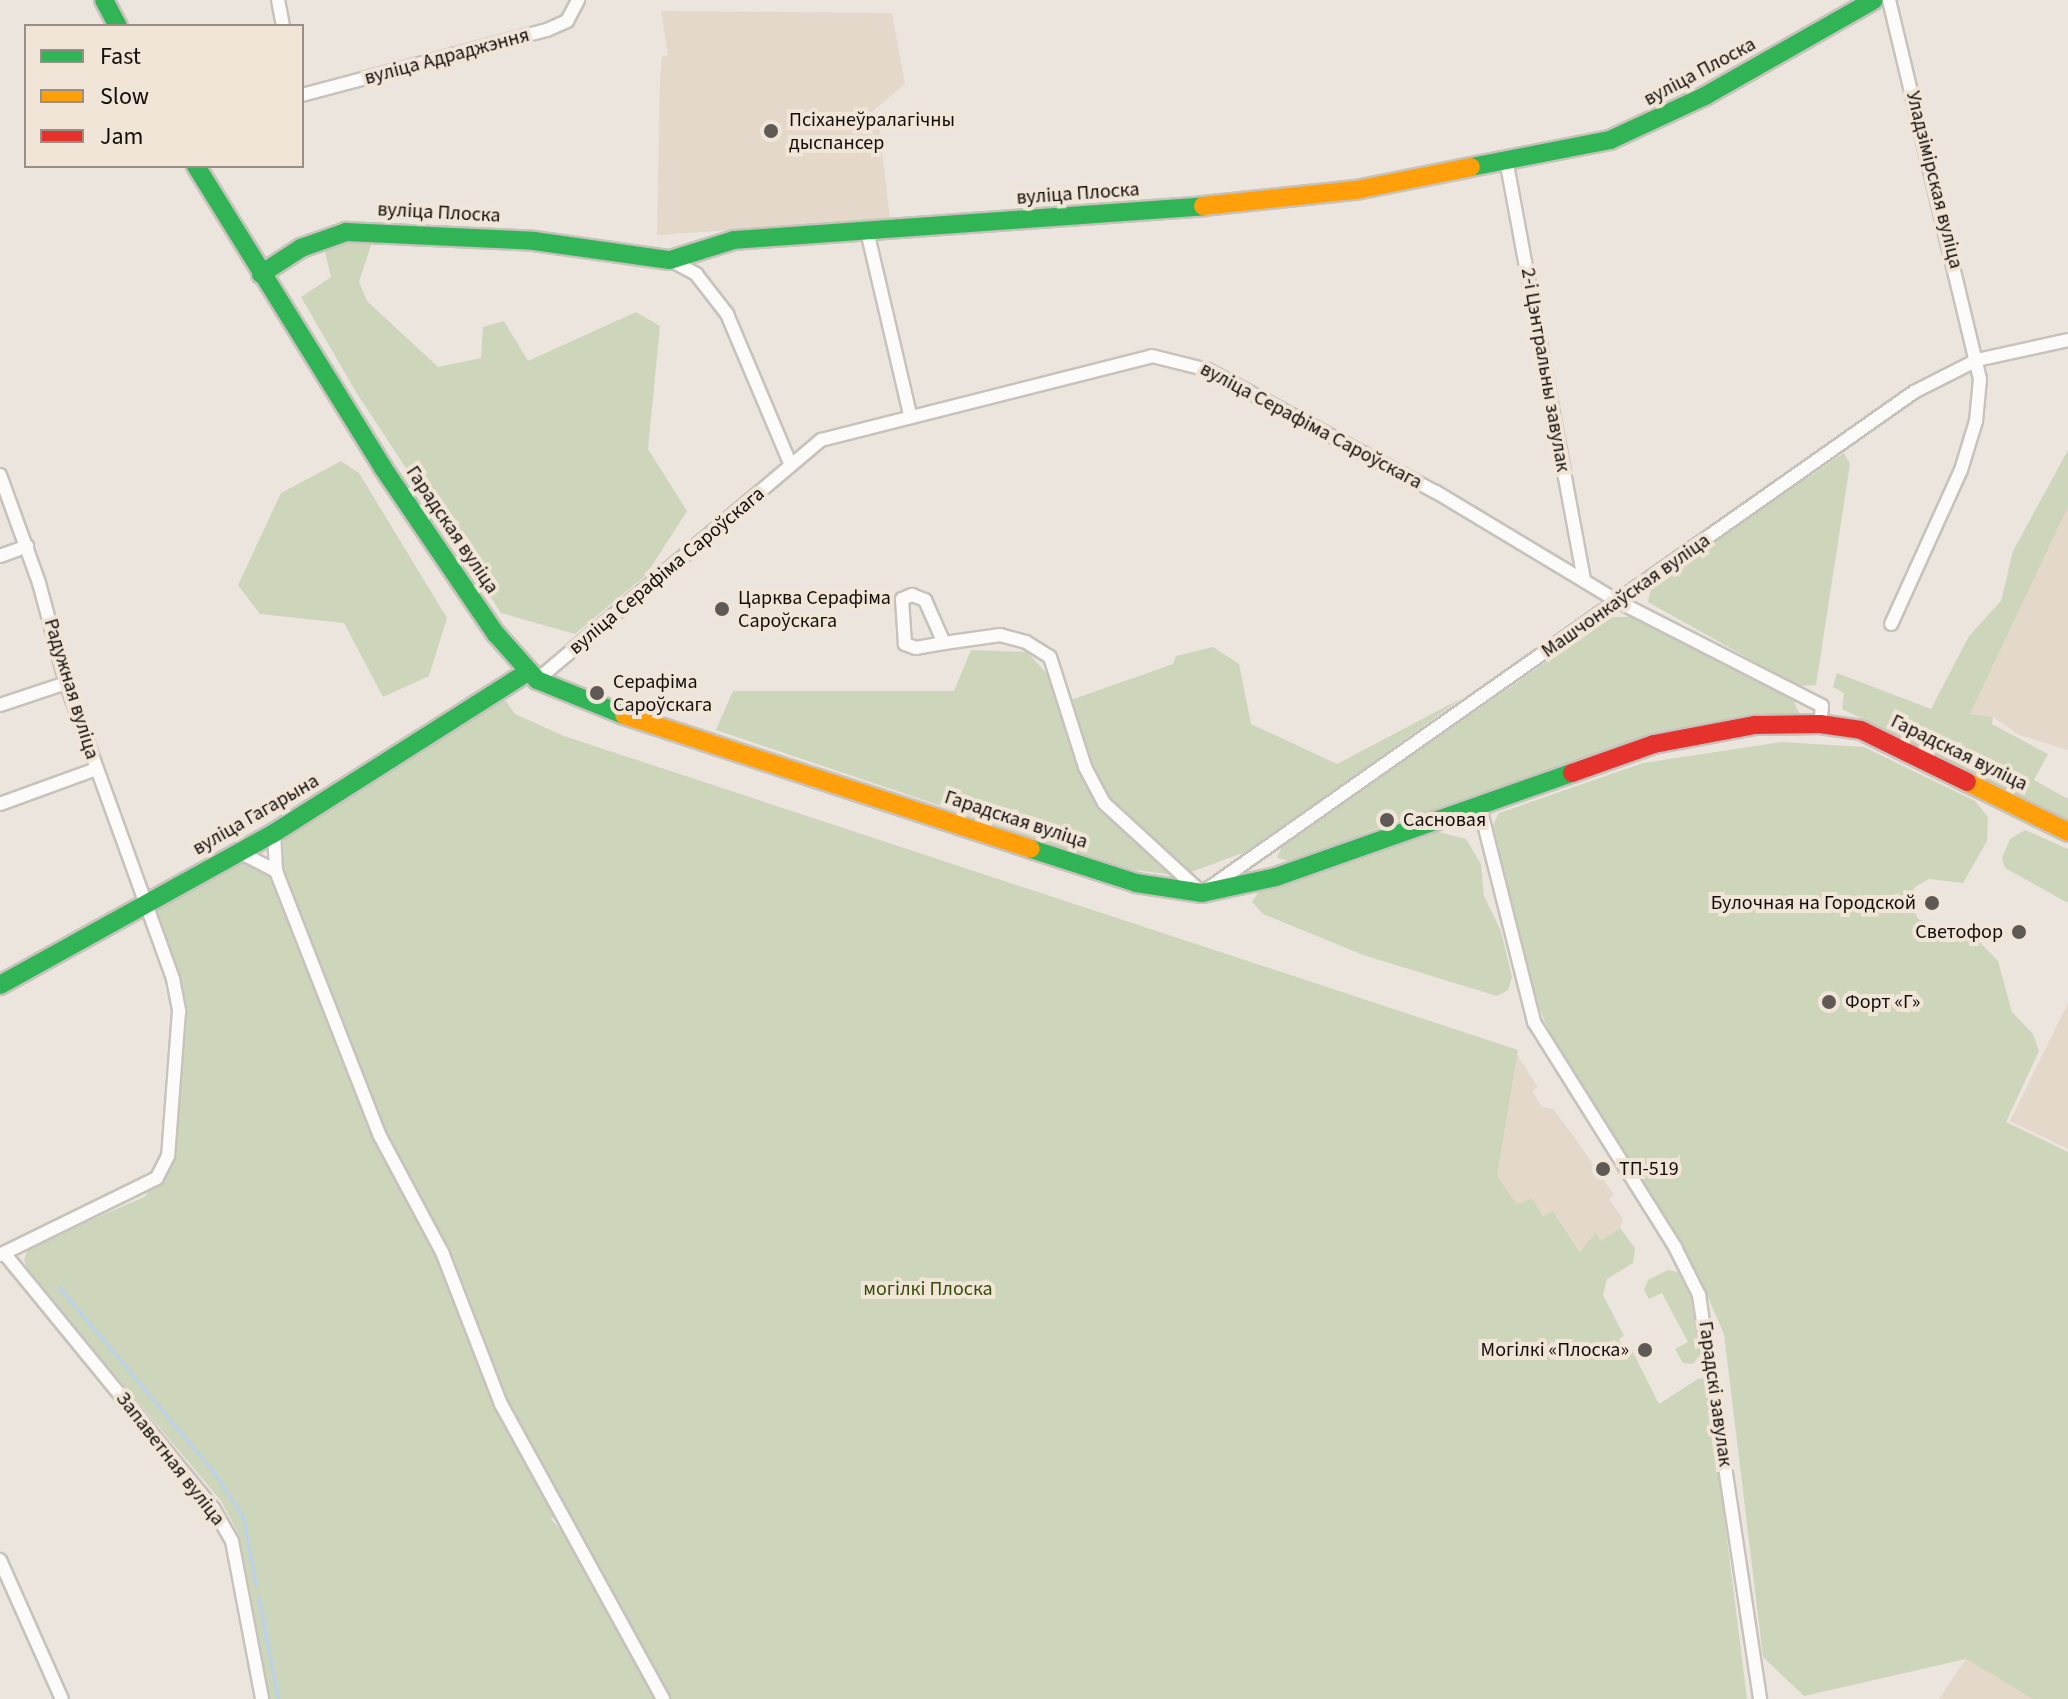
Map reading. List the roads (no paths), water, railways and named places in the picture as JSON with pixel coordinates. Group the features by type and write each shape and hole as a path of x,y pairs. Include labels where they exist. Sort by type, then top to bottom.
{"street":[{"path":"104,0 117,24"},
{"path":"278,0 283,24"},
{"name":"вуліца Адраджэння","path":"304,94 547,30 567,21 578,0"},
{"name":"вуліца Плоска","path":"261,274 317,240 360,231 534,241 670,260 721,242 1279,201 1610,140 1645,126 1874,0"},
{"name":"Уладзімірская вуліца","path":"1889,0 1977,360 1979,398 1970,445 1891,624"},
{"name":"2-і Цэнтральны завулак","path":"1506,159 1584,581"},
{"name":"Гарадская вуліца","path":"197,168 383,468 496,634 533,676 574,699 1136,883 1202,893 1276,877 1684,735 1755,725 1820,724 1896,744 2068,832"},
{"path":"867,231 910,415"},
{"path":"670,260 696,274 727,314 790,463"},
{"name":"Машчонкаўская вуліца","path":"1202,893 1901,401 1977,360 2068,340"},
{"name":"вуліца Серафіма Сароўскага","path":"533,676 739,514 790,463 821,440 1136,358 1181,360 1436,492 1619,602 1708,643 1822,706 1820,724"},
{"name":"Радужная вуліца","path":"0,475 27,546 66,683 173,979 179,1011 168,1156 157,1178 140,1190 2,1254"},
{"path":"0,556 27,546"},
{"path":"944,643 925,600 912,595 902,599 905,644 916,648 1000,635 1026,642 1050,657 1085,767 1104,803 1202,893"},
{"name":"вуліца Гагарына","path":"0,985 274,833 533,676"},
{"path":"0,705 66,683"},
{"path":"0,804 96,769"},
{"name":"Гарадскі завулак","path":"1479,804 1534,1022 1675,1247 1699,1295 1760,1699"},
{"path":"274,833 276,871 380,1136 442,1252 501,1404 663,1699"},
{"path":"239,852 276,871"},
{"name":"Запаветная вуліца","path":"2,1254 213,1508 232,1541 262,1699"},
{"path":"0,1560 62,1699"}],"waterway":[{"path":"59,1287 213,1471 243,1517 256,1586"},
{"path":"258,1596 278,1699"}],"place":[{"name":"Псіханеўралагічны дыспансер","path":"771,131"},
{"name":"Царква Серафіма Сароўскага","path":"722,609"},
{"name":"Серафіма Сароўскага","path":"597,693"},
{"name":"Сасновая","path":"1387,820"},
{"name":"Булочная на Городской","path":"1932,903"},
{"name":"Светофор","path":"2019,932"},
{"name":"Форт «Г»","path":"1829,1002"},
{"name":"ТП-519","path":"1603,1169"},
{"name":"Могілкі «Плоска»","path":"1645,1350"}],"park label":[{"name":"могілкі Плоска","path":"928,1289"}]}
